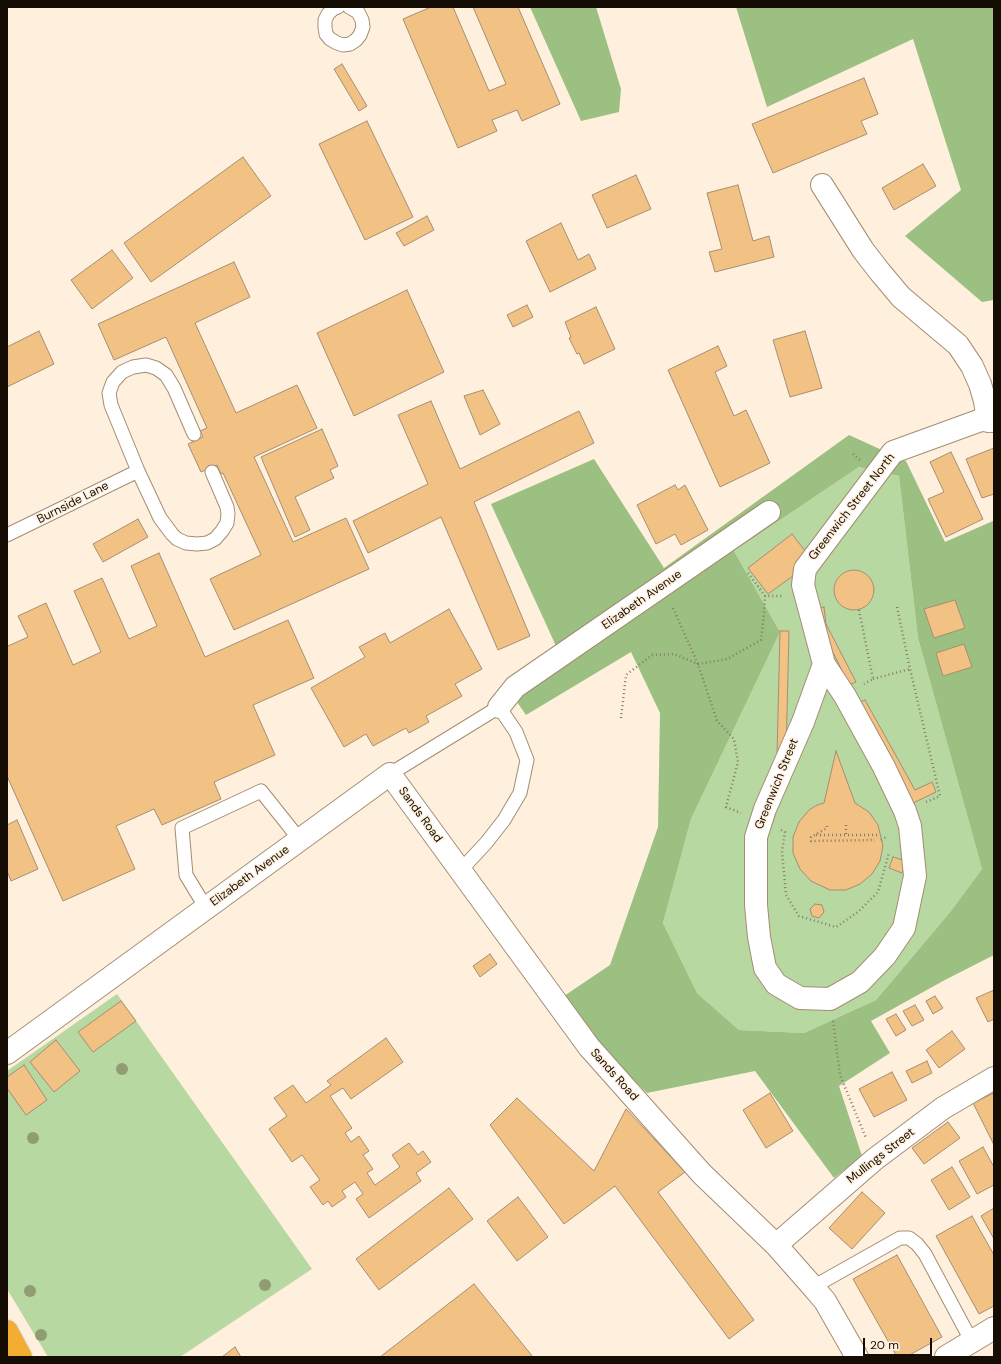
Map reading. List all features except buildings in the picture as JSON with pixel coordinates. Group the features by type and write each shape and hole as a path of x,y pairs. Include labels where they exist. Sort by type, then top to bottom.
{"highway":[{"path":"7,1331 22,1357"}],"street":[{"path":"822,185 863,250 901,297 958,345 972,366 980,384 991,421"},
{"name":"Greenwich Street North","path":"824,664 802,585 805,569 893,452 981,420 991,421"},
{"name":"Elizabeth Avenue","path":"499,707 515,687 769,512"},
{"path":"824,664 845,696 884,767 905,811 910,826 915,876 904,928 885,956 860,982 830,999"},
{"name":"Greenwich Street","path":"824,664 803,722 765,809 756,837 756,905 759,937 765,968 776,984 800,998 830,999"},
{"name":"Elizabeth Avenue","path":"7,1053 390,774"},
{"name":"Sands Road","path":"390,774 589,1047 702,1174 776,1245 813,1287 825,1301 857,1357"},
{"name":"Mullings Street","path":"776,1245 875,1159 943,1108 994,1078"},
{"path":"946,1357 994,1328"}],"lane":[{"path":"338,7 328,14 324,27 326,34 330,39 343,45 350,44 356,40 363,27 362,20 358,12 349,7"},
{"path":"194,434 174,388 166,375 156,368 146,365 134,367 122,372 113,382 109,393 111,405 138,471 160,518 177,539 186,543 207,544 215,539 227,523 227,507 212,472"},
{"name":"Burnside Lane","path":"7,535 138,471"},
{"path":"460,870 486,843 504,820 520,793 527,760 516,732 499,707"},
{"name":"Elizabeth Avenue","path":"390,774 499,707"},
{"path":"206,908 186,875 182,828 261,792 300,840"},
{"path":"813,1287 900,1238 909,1238 926,1254 972,1342"}],"path":[{"path":"621,718 626,675 652,655 674,654 698,664 727,659 761,640 765,596 748,573"},
{"path":"765,596 805,596"},
{"path":"897,607 940,796 905,811"},
{"path":"673,608 698,664 717,721 734,739 738,762 726,807 738,812"},
{"path":"859,610 873,679"},
{"path":"845,696 873,679 910,669"},
{"path":"761,821 785,832 782,851 786,894 799,916 836,927 858,912 878,892 889,851"},
{"path":"827,826 827,828 810,838 811,841 875,840"},
{"path":"846,826 846,835"},
{"path":"816,835 877,835"},
{"path":"881,840 890,835 891,839"},
{"path":"830,999 840,1074 875,1159"}],"green space":[{"path":"530,7 596,7 621,89 619,112 581,121"},
{"path":"736,7 994,7 994,300 982,302 905,236 961,190 913,39 767,107"},
{"path":"849,435 906,461 945,542 993,521 994,523 994,955 943,981 871,1021 890,1053 839,1086 862,1156 834,1178 755,1071 647,1093 607,1054 564,996 610,965 658,827 660,713 631,652 526,715 504,683 556,646 491,504 594,459 664,568","holes":["859,467 899,476 918,638 982,869 951,911 876,1000 804,1033 739,1030 697,993 663,923 691,819 780,632 734,551"]},
{"path":"859,467 899,476 918,638 982,869 951,911 876,1000 804,1033 739,1030 697,993 663,923 691,819 780,632 734,551"},
{"path":"117,994 312,1269 180,1357 48,1357 7,1289 7,1071"}]}
